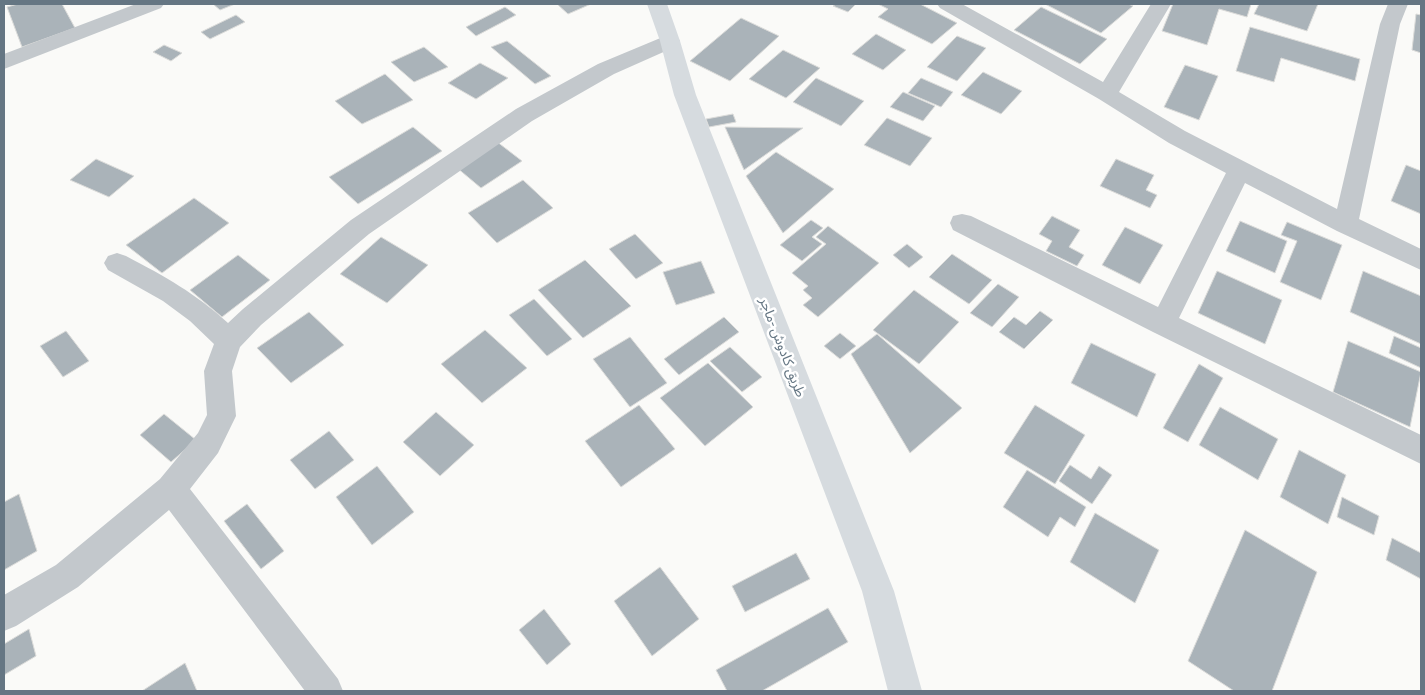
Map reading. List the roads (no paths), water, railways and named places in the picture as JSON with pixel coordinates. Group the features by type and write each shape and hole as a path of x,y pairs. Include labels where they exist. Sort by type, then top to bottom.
{"highway":[{"name":"طريق كادوش -ماجر","path":"657,4 670,41 685,95 878,591 905,691"}],"street":[{"path":"4,62 154,4"},
{"path":"947,4 1107,94 1177,137 1346,224 1421,260"},
{"path":"1107,94 1161,4"},
{"path":"1346,224 1390,24 1398,4"},
{"path":"4,614 67,576 171,489 208,443 222,416 218,371 228,341 252,317 360,227 524,115 606,69 670,41"},
{"path":"1163,324 1239,170"},
{"path":"962,223 1421,450"},
{"path":"117,263 172,293 199,313 228,341"},
{"path":"171,489 326,691"}]}
